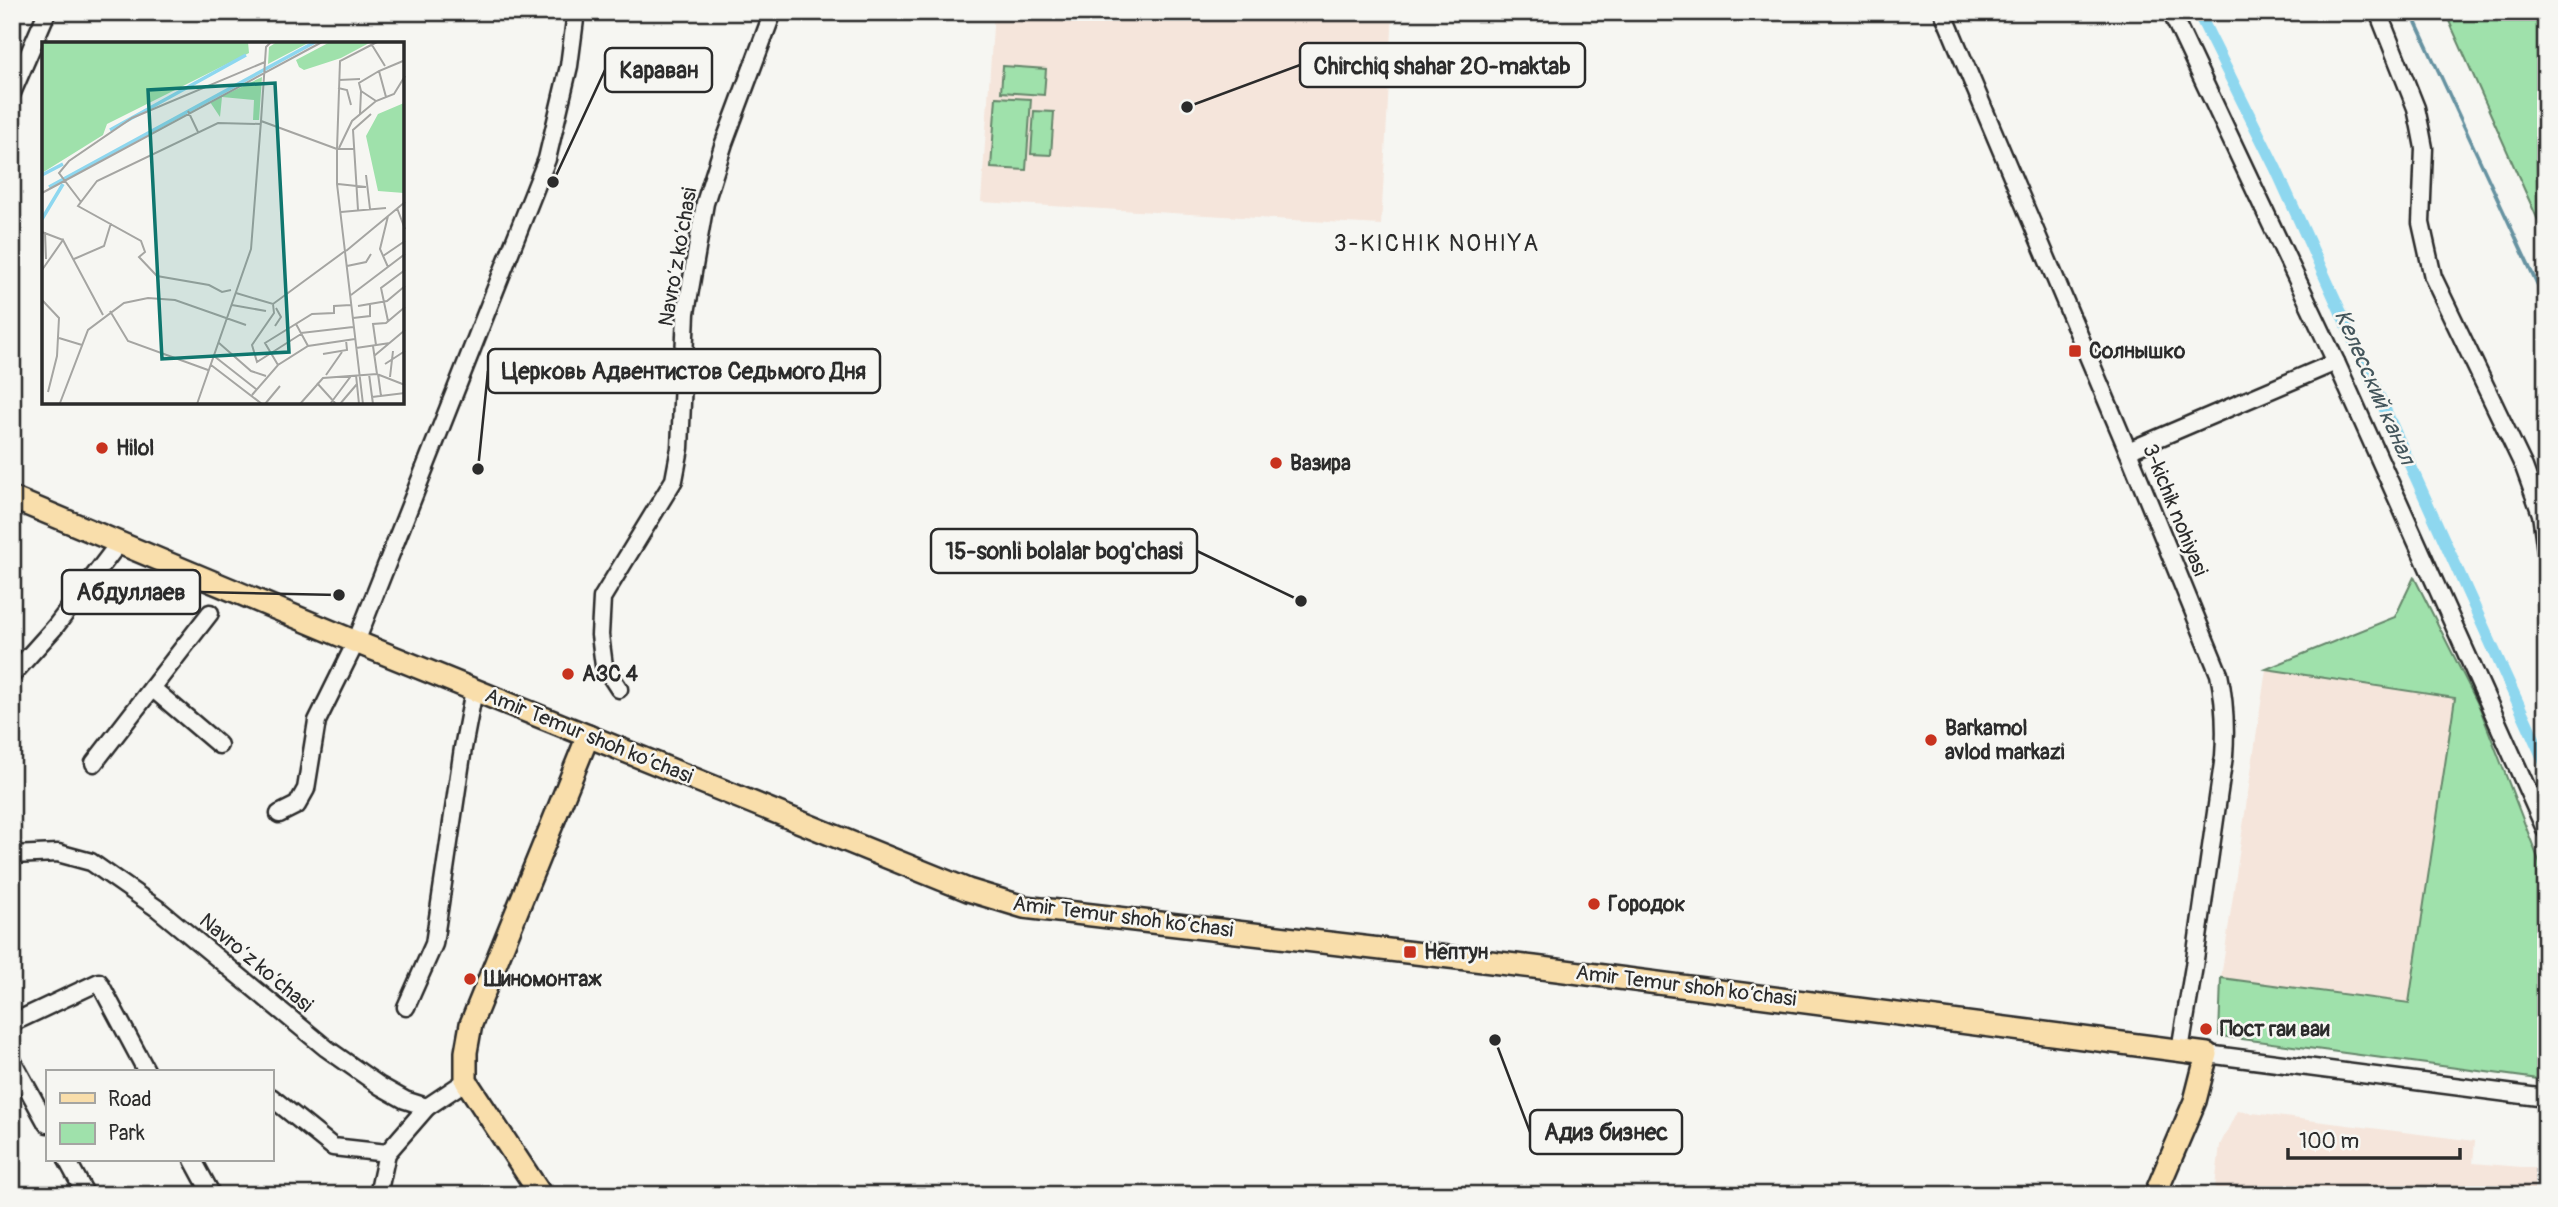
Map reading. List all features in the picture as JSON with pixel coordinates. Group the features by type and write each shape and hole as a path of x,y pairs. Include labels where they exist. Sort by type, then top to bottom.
{"main road":[{"name":"Amir Temur shoh ko‘chasi","path":"12,498 356,642 968,890 1024,907 1534,967 2207,1054"},
{"path":"541,1195 466,1081 466,1052 471,1024 587,736"},
{"path":"2155,1195 2195,1101 2207,1054"}],"street":[{"path":"12,93 47,12"},
{"path":"279,814 297,805 306,789 317,721 356,642 547,159 569,66 576,12"},
{"name":"Navro‘z ko‘chasi","path":"620,689 604,666 600,635 602,598 674,480 680,448 686,313 705,203 724,143 773,12"},
{"name":"3-kichik nohiyasi","path":"1943,12 2128,451 2214,662 2224,699 2224,756 2180,1050"},
{"path":"2171,12 2336,362 2546,831"},
{"path":"2378,12 2416,108 2424,148 2421,223 2434,277 2524,467 2542,514 2546,551"},
{"path":"2128,451 2336,362"},
{"path":"12,675 55,626 119,543"},
{"path":"93,763 210,613"},
{"path":"152,688 219,745"},
{"path":"406,1007 434,944 474,690"},
{"name":"Navro‘z ko‘chasi","path":"12,855 58,853 91,862 158,909 326,1048 380,1086 405,1100 427,1107"},
{"path":"12,1023 100,982 146,1070"},
{"path":"2207,1054 2546,1098"},
{"path":"12,1060 46,1122"},
{"path":"378,1195 387,1153 427,1107 466,1081"},
{"path":"273,1099 333,1147 387,1153"},
{"path":"68,1162 86,1195"},
{"path":"194,1162 212,1195"}],"shaded area":[{"path":"994,12 1393,12 1381,225 981,202"},
{"path":"2266,669 2455,698 2409,1004 2221,978"},
{"path":"2237,1111 2475,1141 2473,1163 2546,1169 2546,1195 2214,1195 2220,1145"}],"green space":[{"path":"2445,12 2546,12 2546,238"},
{"path":"1003,66 1046,69 1044,95 1001,92"},
{"path":"996,97 1031,99 1026,170 991,168"},
{"path":"1034,111 1054,112 1051,155 1031,154"},
{"path":"2414,577 2479,706 2546,879 2546,1080 2219,1036 2221,978 2409,1003 2455,698 2266,669 2395,617"}],"waterway":[{"name":"Келесский канал","path":"2198,12 2276,169 2546,765"},
{"path":"2411,12 2546,303"}],"place":[{"name":"Chirchiq shahar 20-maktab","path":"1187,107"},
{"name":"Караван","path":"553,182"},
{"name":"Солнышко","path":"2075,351"},
{"name":"Hilol","path":"102,448"},
{"name":"Вазира","path":"1276,463"},
{"name":"Церковь Адвентистов Седьмого Дня","path":"478,469"},
{"name":"Абдуллаев","path":"339,595"},
{"name":"15-sonli bolalar bog'chasi","path":"1301,601"},
{"name":"АЗС 4","path":"568,674"},
{"name":"Barkamol avlod markazi","path":"1931,740"},
{"name":"Городок","path":"1594,904"},
{"name":"Нептун","path":"1410,952"},
{"name":"Шиномонтаж","path":"470,979"},
{"name":"Пост гаи ваи","path":"2206,1029"},
{"name":"Адиз бизнес","path":"1495,1040"}],"district":[{"name":"3-KICHIK NOHIYA","path":"1437,243"}]}
